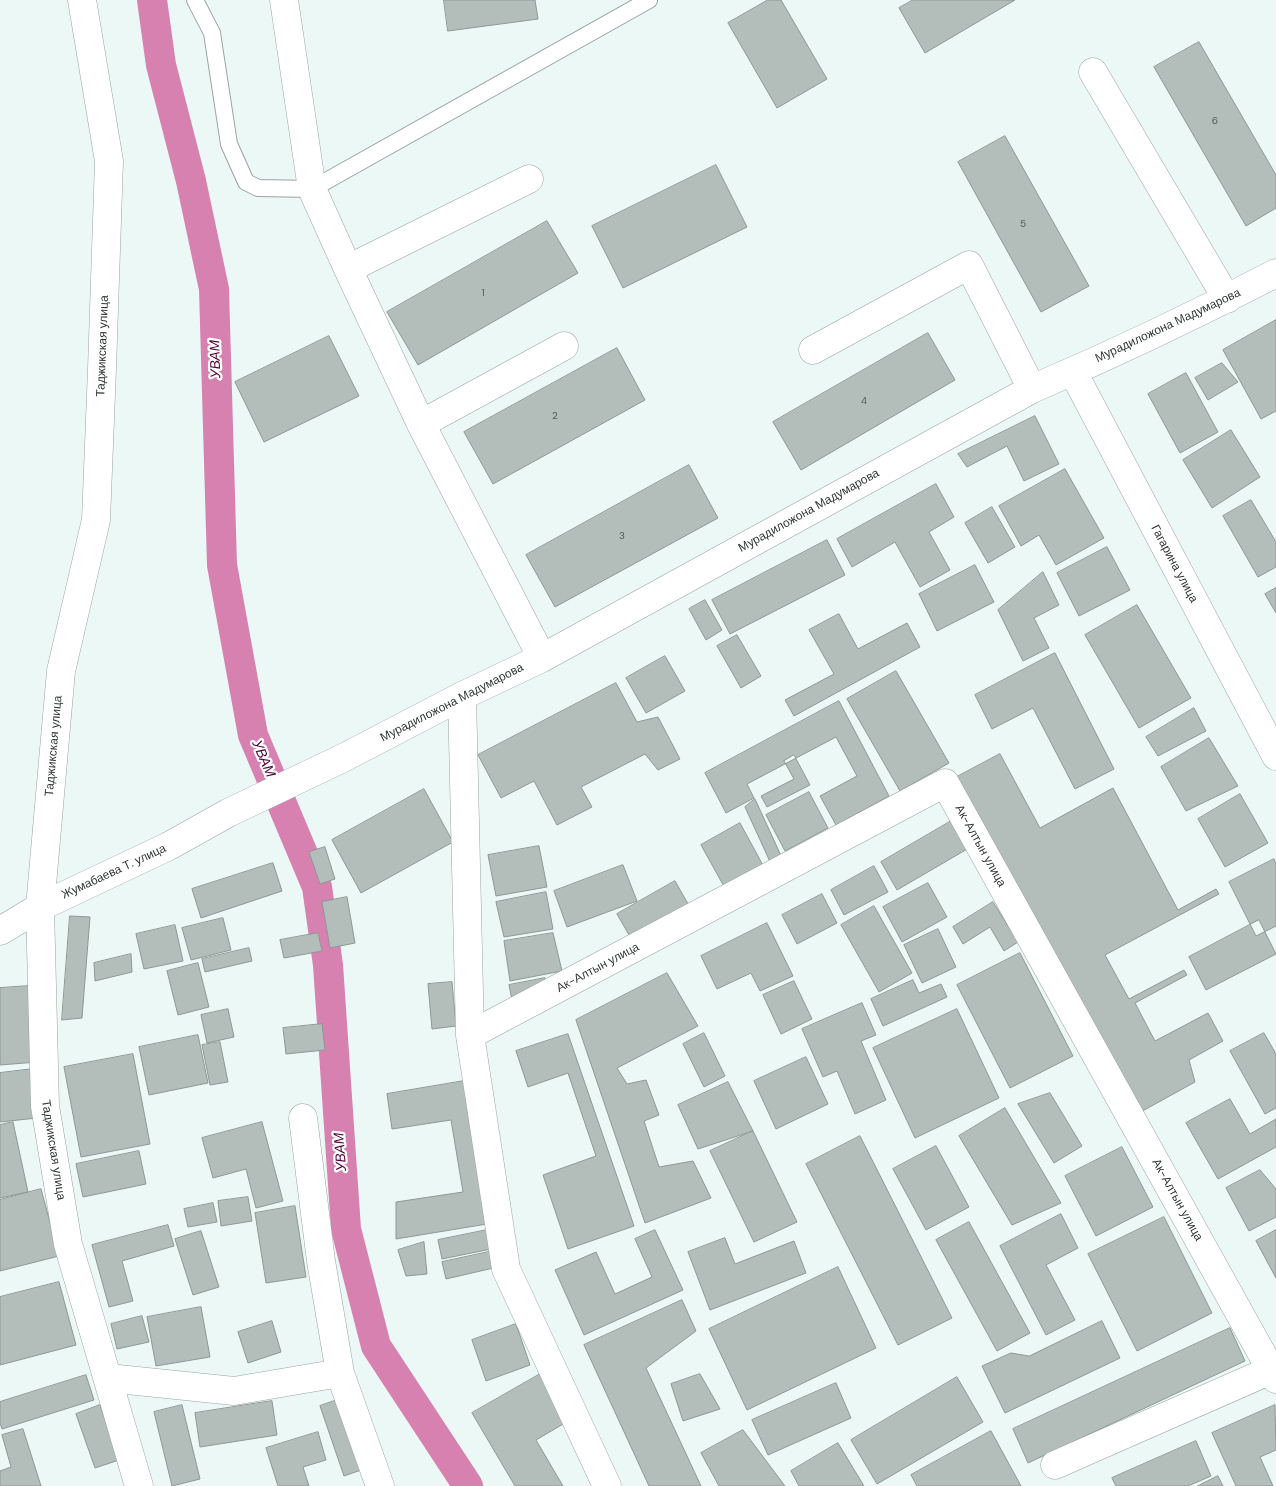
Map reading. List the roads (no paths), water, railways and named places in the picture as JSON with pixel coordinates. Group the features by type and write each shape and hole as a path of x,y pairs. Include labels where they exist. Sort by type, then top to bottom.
{"street":[{"name":"Таджикская улица","path":"82,0 109,161 96,520 61,672 40,907 45,1106 68,1244 139,1486"},
{"path":"284,0 312,189 421,424 542,658"},
{"path":"1093,72 1226,299"},
{"path":"348,269 529,179"},
{"path":"813,350 969,265 1032,389"},
{"name":"Мурадиложона Мадумарова","path":"228,813 345,758 462,696 542,658 1032,389 1226,299 1276,273"},
{"path":"421,424 564,346"},
{"name":"Гагарина улица","path":"1072,372 1276,756"},
{"path":"462,696 470,1035 506,1269 607,1486"},
{"name":"Ак-Алтын улица","path":"470,1035 945,783 1274,1374"},
{"name":"Жумабаева Т. улица","path":"0,931 40,907 169,846 228,813"},
{"path":"303,1118 321,1261 340,1373 380,1486"},
{"path":"108,1378 234,1391 340,1373"},
{"path":"1055,1465 1274,1374"}],"lane":[{"path":"195,0 212,33 229,144 246,182 258,188 312,189 649,0"}],"waterway":[{"name":"УВАМ","path":"152,0 161,65 191,181 214,289 222,565 253,735 317,887 328,965 346,1229 376,1346 468,1486"}]}
